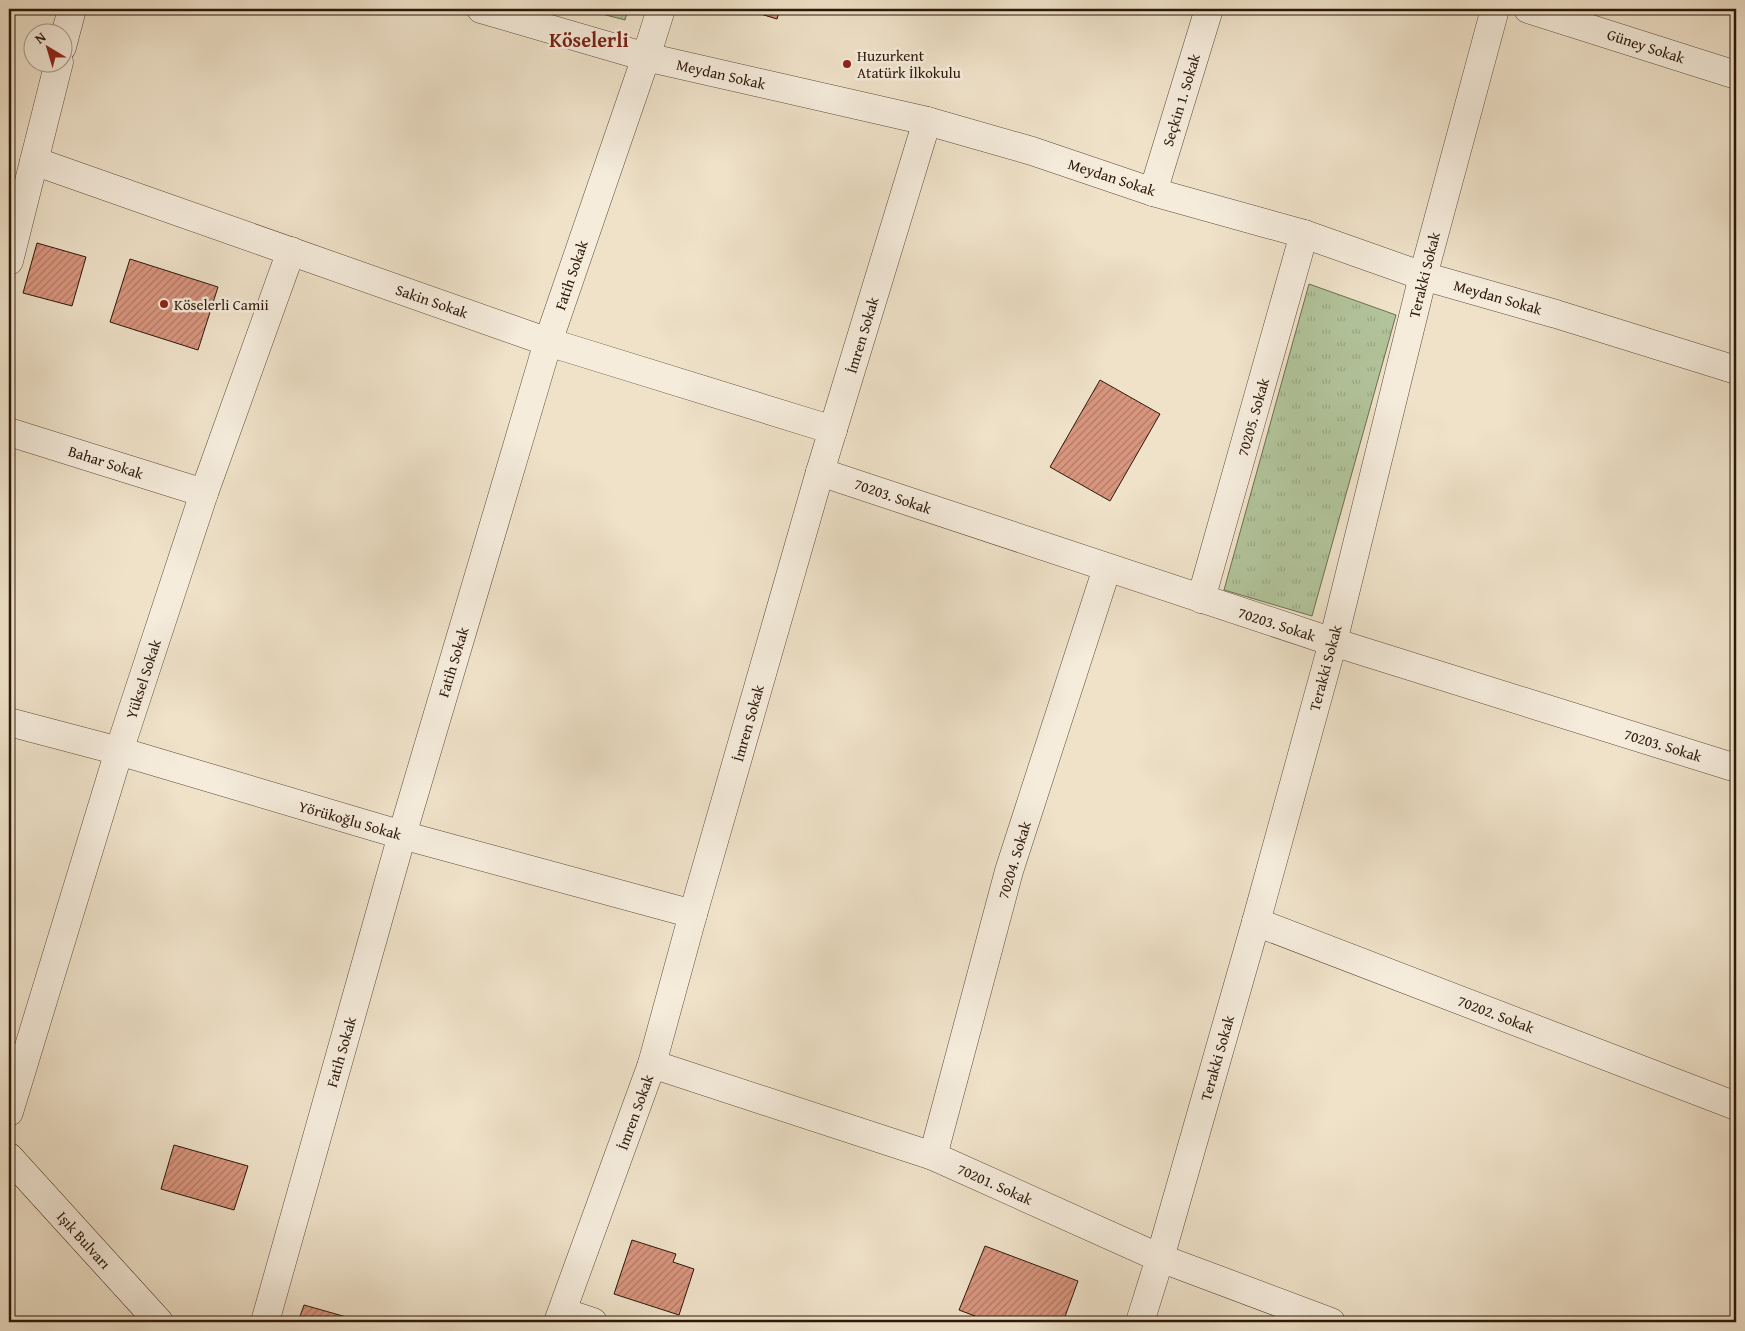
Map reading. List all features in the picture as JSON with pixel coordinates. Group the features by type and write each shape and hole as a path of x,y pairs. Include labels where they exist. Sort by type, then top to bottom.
{"street":[{"path":"69,22 72,9"},
{"name":"Meydan Sokak","path":"481,9 646,57 927,121 1032,150 1153,192 1304,234 1423,276 1556,314 1736,370"},
{"name":"Fatih Sokak","path":"265,1322 402,835 548,342 661,9"},
{"name":"Seçkin 1. Sokak","path":"1153,192 1209,9"},
{"name":"Terakki Sokak","path":"1140,1322 1256,922 1333,642 1423,276 1495,9"},
{"name":"Güney Sokak","path":"1528,9 1736,75"},
{"path":"9,261 56,72"},
{"name":"İmren Sokak","path":"561,1317 652,1064 693,914 820,472 927,121"},
{"name":"Sakin Sokak","path":"34,161 548,342 834,430"},
{"name":"70205. Sokak","path":"1201,599 1304,234"},
{"name":"Yüksel Sokak","path":"9,1112 119,751 204,493 291,251"},
{"name":"Bahar Sokak","path":"9,432 204,493"},
{"name":"70203. Sokak","path":"820,472 1333,642 1736,768"},
{"name":"70204. Sokak","path":"933,1156 1009,870 1107,568"},
{"name":"Yörükoğlu Sokak","path":"9,722 119,751 402,835 693,914"},
{"name":"70202. Sokak","path":"1256,922 1736,1106"},
{"name":"70201. Sokak","path":"652,1064 933,1156 1160,1258 1331,1322"},
{"name":"Işık Bulvarı","path":"9,1157 159,1322"},
{"path":"561,1317 594,1322"}],"green space":[{"path":"583,9 628,9 625,20"},
{"path":"1309,284 1396,315 1312,616 1224,590"}],"building":[{"path":"744,9 780,9 777,19"},
{"path":"37,243 86,257 72,306 23,293"},
{"name":"Köselerli Camii","path":"130,259 218,287 198,350 110,322"},
{"path":"1100,380 1160,414 1110,501 1050,467"},
{"path":"174,1145 248,1166 234,1210 161,1189"},
{"path":"632,1240 676,1254 673,1262 694,1269 679,1315 614,1294"},
{"path":"985,1246 1078,1281 1063,1322 991,1322 959,1310"},
{"path":"304,1305 364,1322 298,1322"}],"place":[{"name":"Huzurkent Atatürk İlkokulu","path":"847,64"},
{"name":"Köselerli Camii","path":"164,304"}],"district":[{"name":"Köselerli","path":"589,39"}]}
